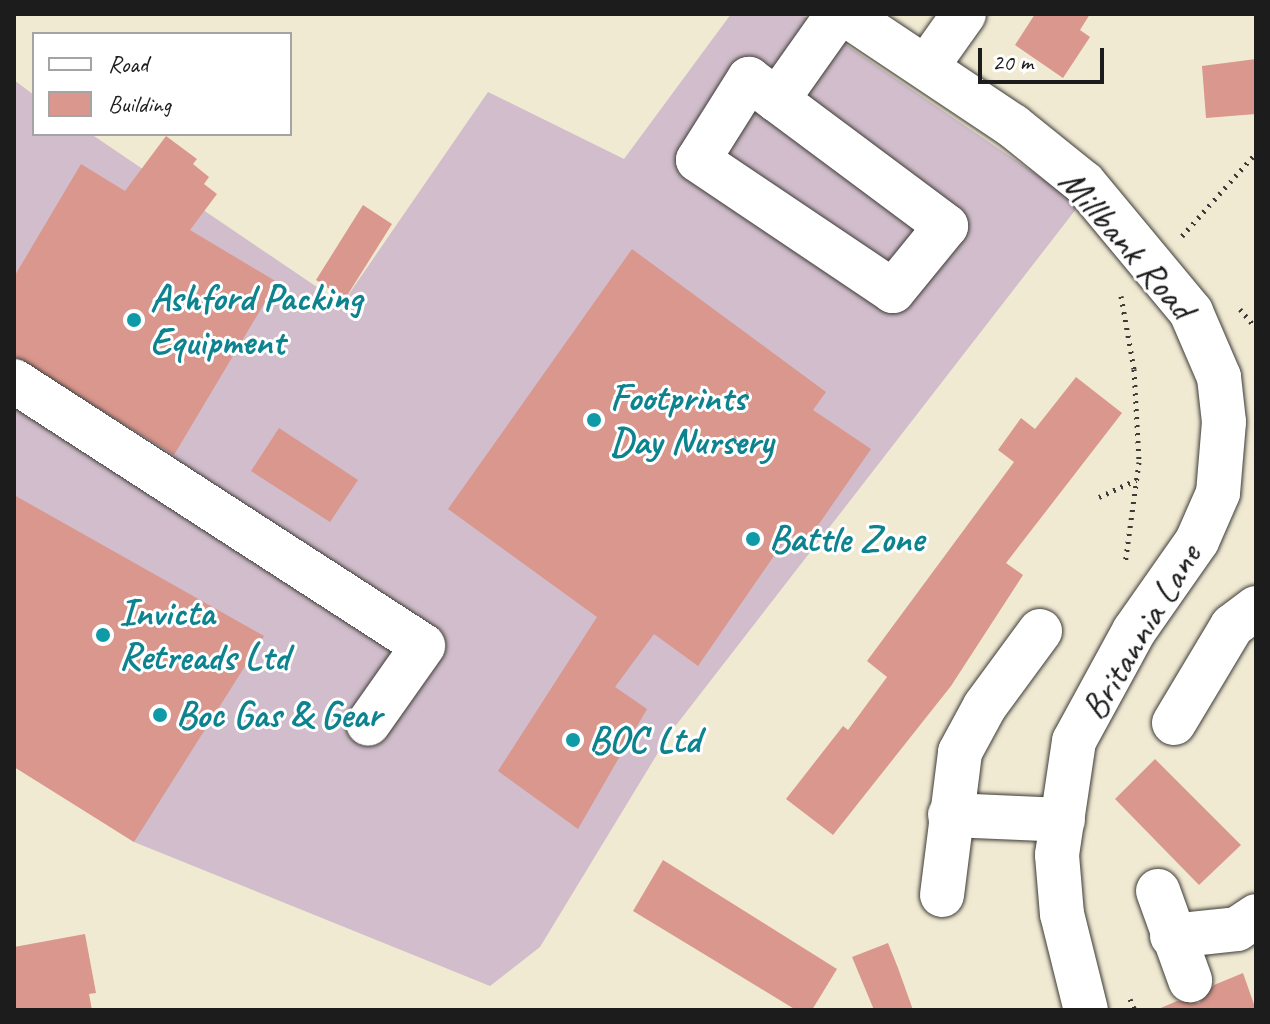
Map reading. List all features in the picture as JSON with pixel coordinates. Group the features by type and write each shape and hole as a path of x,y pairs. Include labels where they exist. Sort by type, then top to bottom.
{"street":[{"path":"777,100 838,14"},
{"name":"Millbank Road","path":"845,14 927,66 1084,183 1150,258 1191,312 1219,377 1237,496"},
{"path":"927,66 964,14"},
{"path":"749,79 777,100 946,226 893,291 698,160 749,79"},
{"path":"14,381 423,646 368,724"},
{"name":"Britannia Lane","path":"1086,1010 1062,914 1057,855 1074,741 1134,631 1197,541 1237,496"},
{"path":"1174,723 1232,626 1256,608"},
{"path":"942,895 960,752 985,706 1040,631"},
{"path":"950,815 1063,820"},
{"path":"1158,891 1190,980"},
{"path":"1172,936 1237,929 1256,916"}],"path":[{"path":"1123,570 1137,480 1134,369 1117,284 1188,231 1256,153"},
{"path":"1099,497 1137,480"}],"shaded area":[{"path":"731,14 801,14 1080,204 670,733 540,947 490,986 134,842 57,793 14,676 14,80 32,94 32,136 94,136 342,304 488,92 624,159"}],"building":[{"path":"1035,14 1090,14 1080,30 1090,37 1063,78 1015,45"},
{"path":"1256,59 1256,114 1206,118 1202,66"},
{"name":"Ashford Packing Equipment","path":"166,136 197,159 193,164 209,177 204,184 217,194 190,230 277,282 174,455 14,356 14,277 81,164 125,191"},
{"path":"363,205 392,224 345,299 316,280"},
{"path":"632,249 826,392 813,410 871,449 805,544 789,534 698,666 654,634 615,687 647,709 578,829 498,771 597,617 448,509"},
{"path":"1076,377 1122,413 1006,563 1023,575 951,686 833,835 786,799 843,726 848,730 887,677 867,661 1014,462 998,450 1021,418 1035,429"},
{"path":"279,428 358,480 330,522 251,471"},
{"path":"14,495 264,636 134,842 14,767"},
{"path":"1155,759 1241,845 1199,885 1115,799"},
{"path":"663,860 837,969 812,1010 796,1010 633,911"},
{"path":"85,934 96,993 89,994 92,1010 14,1010 14,947"},
{"path":"888,943 913,1010 874,1010 852,957"},
{"path":"1243,973 1256,1010 1156,1010 1177,1001 1199,1003 1214,985"}],"place":[{"name":"Ashford Packing Equipment","path":"134,320"},
{"name":"Footprints Day Nursery","path":"594,420"},
{"name":"Battle Zone","path":"753,539"},
{"name":"Invicta Retreads Ltd","path":"103,635"},
{"name":"Boc Gas & Gear","path":"160,715"},
{"name":"BOC Ltd","path":"573,740"}]}
